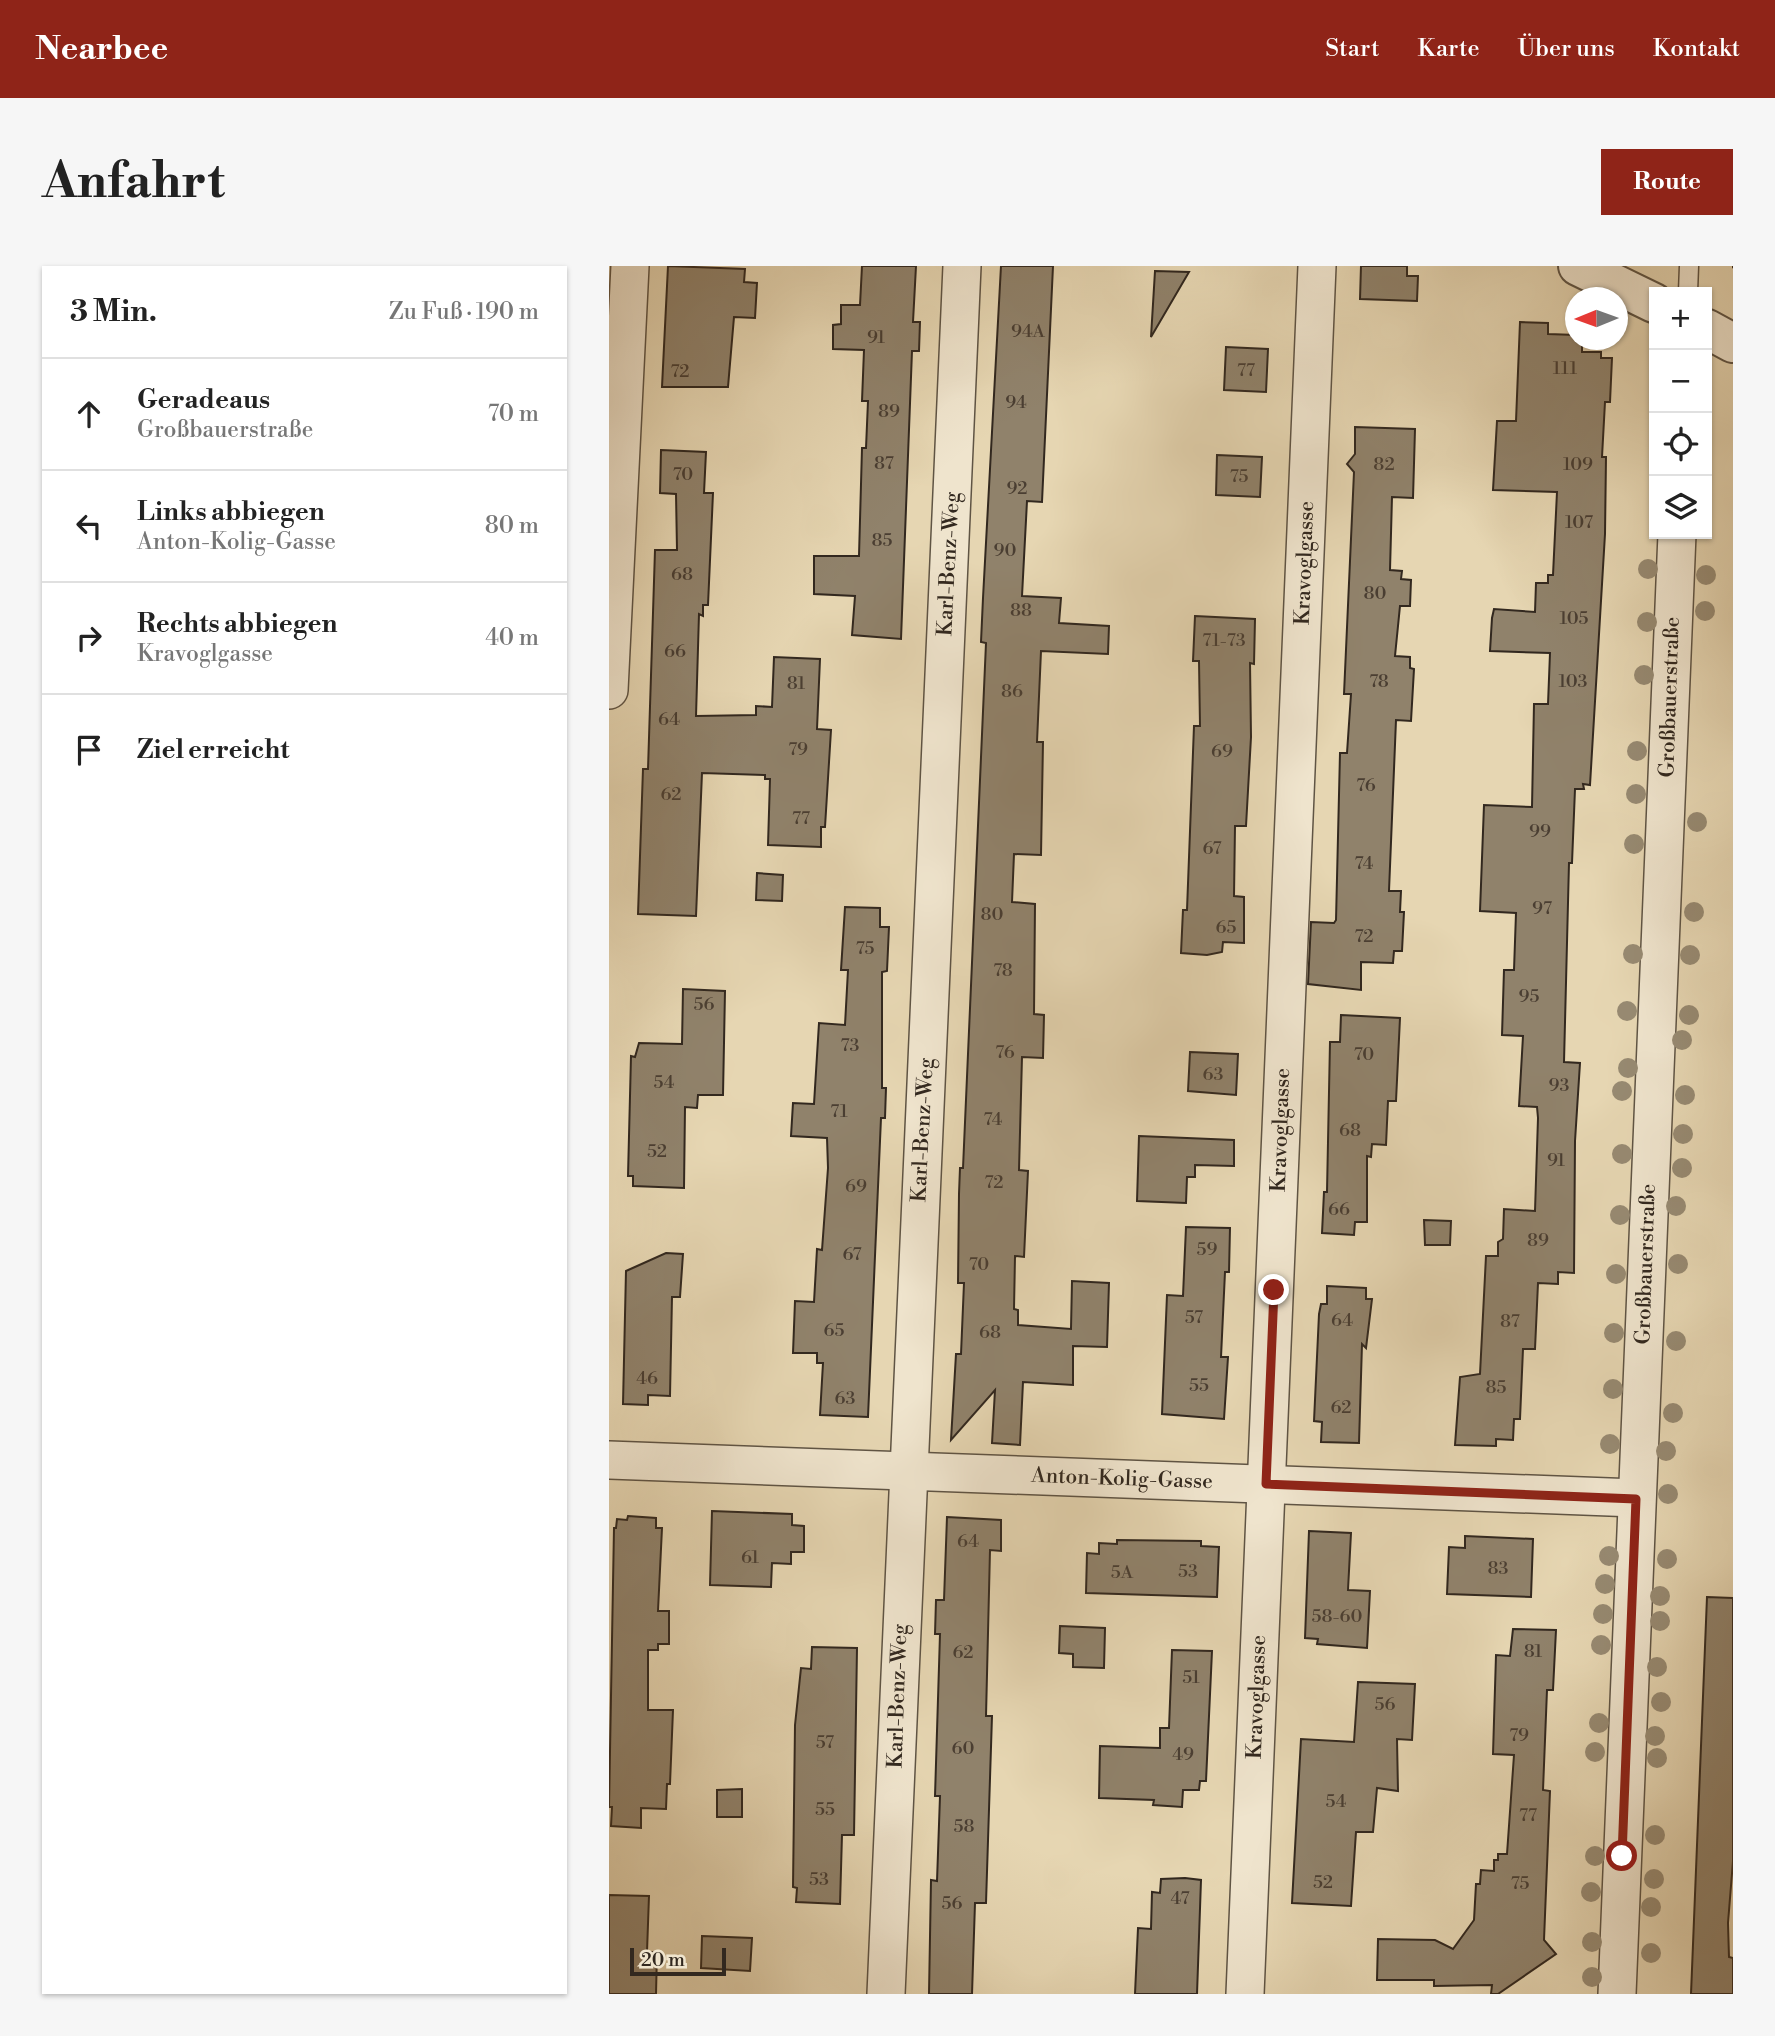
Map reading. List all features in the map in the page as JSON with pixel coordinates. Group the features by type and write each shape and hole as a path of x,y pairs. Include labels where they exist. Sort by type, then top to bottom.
{"street":[{"path":"609,690 630,266"},
{"name":"Karl-Benz-Weg","path":"885,1994 963,266"},
{"name":"Kravoglgasse","path":"1245,1994 1317,266"},
{"path":"1578,266 1649,301"},
{"path":"1712,332 1733,343"},
{"name":"Großbauerstraße","path":"1617,1994 1677,539"},
{"name":"Anton-Kolig-Gasse","path":"609,1460 1636,1499"}],"lane":[{"path":"1688,287 1689,266"}],"building":[{"path":"668,266 745,269 744,282 757,283 755,318 734,317 728,387 662,387"},
{"path":"862,266 916,266 913,322 920,322 919,351 912,351 901,639 852,635 855,596 814,594 814,556 859,556 862,448 866,448 868,401 862,401 864,350 833,349 833,325 841,324 841,305 860,305"},
{"path":"1001,266 1053,266 1042,502 1027,501 1022,596 1061,598 1059,623 1109,626 1108,654 1041,651 1037,742 1043,742 1041,855 1014,854 1012,902 1035,904 1034,1014 1044,1015 1043,1058 1022,1057 1019,1170 1028,1171 1024,1257 1015,1256 1014,1309 1018,1310 1018,1325 1071,1329 1072,1281 1109,1283 1107,1347 1073,1346 1073,1385 1023,1382 1020,1445 992,1443 995,1390 951,1440 956,1354 961,1354 964,1283 958,1283 959,1194 960,1168 963,1168 986,643 981,642"},
{"path":"1361,266 1407,266 1407,276 1418,276 1417,301 1360,299"},
{"path":"1155,271 1189,272 1151,337"},
{"path":"1520,322 1548,323 1548,334 1565,335 1565,350 1601,352 1601,358 1612,358 1610,402 1605,402 1602,457 1606,457 1605,534 1590,785 1583,784 1584,789 1575,789 1572,863 1569,863 1564,1062 1580,1063 1575,1141 1574,1273 1558,1272 1558,1284 1538,1283 1535,1349 1523,1349 1520,1419 1514,1419 1513,1440 1496,1439 1496,1446 1455,1445 1460,1377 1480,1374 1486,1256 1498,1256 1498,1242 1503,1239 1504,1209 1535,1211 1537,1107 1519,1106 1523,1036 1502,1035 1504,970 1514,970 1516,913 1480,911 1484,805 1532,807 1534,704 1548,704 1550,653 1490,651 1494,609 1535,612 1536,583 1548,583 1548,575 1553,575 1557,492 1493,490 1497,421 1516,421"},
{"path":"1226,347 1268,349 1266,392 1224,390"},
{"path":"1355,427 1415,429 1413,498 1392,497 1390,570 1402,571 1401,579 1411,580 1410,606 1400,606 1395,656 1410,657 1410,668 1414,669 1411,721 1396,720 1389,891 1401,891 1400,912 1404,912 1402,951 1394,951 1393,963 1361,962 1361,990 1308,984 1311,922 1334,923 1336,920 1340,753 1347,753 1351,694 1344,694 1354,472 1347,464 1355,454"},
{"path":"661,450 706,452 704,493 713,493 708,605 703,605 703,616 699,614 696,716 756,715 756,706 772,707 774,657 820,659 817,729 831,730 825,827 821,827 821,847 768,845 770,779 765,779 765,775 702,773 696,916 638,914 643,769 648,769 655,550 677,550 676,494 660,493"},
{"path":"1217,455 1262,457 1260,497 1216,495"},
{"path":"1195,616 1255,619 1254,664 1250,663 1251,737 1246,826 1235,826 1234,896 1244,897 1244,943 1223,942 1222,952 1207,955 1181,953 1183,910 1187,910 1194,726 1200,726 1199,661 1193,661"},
{"path":"757,873 783,875 782,901 756,900"},
{"path":"845,907 880,908 880,927 889,927 887,971 882,972 882,1088 886,1088 885,1118 881,1118 868,1417 820,1415 823,1363 817,1363 817,1353 793,1353 795,1301 814,1302 817,1249 822,1250 828,1168 827,1138 791,1136 793,1103 814,1104 819,1023 845,1025 848,970 841,970"},
{"path":"683,989 725,991 723,1095 698,1095 697,1108 685,1107 684,1188 633,1186 633,1176 628,1176 631,1056 635,1057 639,1043 682,1044"},
{"path":"1341,1015 1400,1018 1396,1101 1388,1101 1386,1145 1372,1144 1371,1157 1367,1156 1367,1222 1355,1222 1354,1235 1322,1233 1324,1192 1327,1192 1330,1042 1340,1042"},
{"path":"1190,1052 1238,1054 1236,1095 1188,1091"},
{"path":"1139,1136 1234,1140 1234,1166 1195,1165 1195,1177 1187,1177 1186,1203 1137,1201"},
{"path":"1424,1220 1451,1221 1450,1245 1425,1245"},
{"path":"1186,1227 1230,1228 1221,1357 1228,1357 1224,1419 1162,1414 1167,1295 1183,1296"},
{"path":"666,1253 683,1254 680,1297 672,1297 670,1396 648,1395 648,1405 623,1404 626,1271"},
{"path":"1327,1286 1366,1288 1366,1299 1372,1299 1366,1348 1362,1344 1359,1443 1321,1442 1322,1422 1314,1421 1319,1314 1321,1304 1327,1304"},
{"path":"712,1511 792,1514 792,1525 804,1526 804,1552 791,1552 791,1564 772,1563 771,1587 710,1585"},
{"path":"628,1516 656,1518 656,1528 662,1528 658,1611 669,1611 669,1644 658,1644 658,1650 648,1650 648,1710 673,1710 670,1784 667,1784 666,1809 641,1808 641,1828 611,1826 612,1807 609,1807 614,1528 617,1519 627,1520"},
{"path":"947,1517 1001,1520 1001,1551 990,1550 986,1716 992,1716 986,1903 975,1903 972,1994 929,1994 931,1880 937,1881 940,1796 935,1796 940,1634 935,1634 936,1600 944,1600"},
{"path":"1309,1531 1351,1533 1348,1590 1370,1591 1367,1648 1317,1644 1318,1639 1305,1638"},
{"path":"1465,1536 1533,1539 1531,1597 1447,1594 1449,1547 1465,1548"},
{"path":"1117,1540 1201,1541 1201,1546 1219,1547 1217,1597 1086,1593 1087,1553 1099,1554 1099,1543 1117,1544"},
{"path":"1707,1597 1733,1598 1733,1861 1728,1923 1729,1957 1733,1958 1733,1994 1691,1994"},
{"path":"1060,1626 1105,1628 1104,1668 1073,1667 1073,1654 1059,1653"},
{"path":"1513,1629 1556,1630 1553,1690 1547,1690 1543,1790 1550,1791 1544,1940 1556,1954 1498,1994 1491,1994 1492,1985 1434,1986 1434,1980 1377,1980 1378,1939 1435,1940 1453,1949 1474,1920 1476,1884 1480,1884 1481,1870 1494,1871 1494,1860 1498,1860 1498,1854 1507,1854 1514,1755 1493,1754 1496,1655 1510,1656"},
{"path":"812,1647 857,1648 854,1835 842,1835 840,1904 796,1902 797,1888 793,1887 795,1725 801,1668 811,1669"},
{"path":"1172,1650 1212,1651 1206,1781 1200,1781 1199,1790 1183,1790 1182,1807 1153,1805 1154,1800 1099,1798 1100,1746 1160,1748 1160,1728 1169,1728"},
{"path":"1358,1682 1415,1684 1412,1740 1397,1739 1398,1791 1377,1788 1373,1832 1356,1832 1351,1906 1292,1903 1301,1739 1354,1742"},
{"path":"742,1789 742,1817 717,1817 717,1790"},
{"path":"1161,1879 1201,1880 1197,1994 1135,1994 1138,1928 1151,1929 1152,1892 1160,1893"},
{"path":"609,1895 649,1896 647,1952 657,1952 656,1994 609,1994"},
{"path":"702,1936 752,1938 750,1971 701,1968"}],"route":[{"path":"1274,1290 1266,1484 1636,1499 1622,1856"}]}
